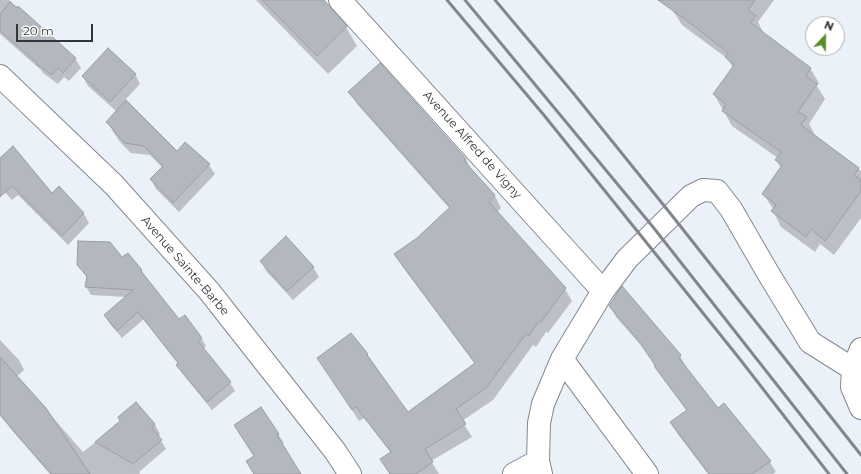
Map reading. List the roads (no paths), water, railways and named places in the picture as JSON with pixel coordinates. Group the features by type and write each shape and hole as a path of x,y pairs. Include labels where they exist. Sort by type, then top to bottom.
{"street":[{"name":"Avenue Alfred de Vigny","path":"340,0 603,291"},
{"name":"Avenue Sainte-Barbe","path":"0,76 114,185 209,291 335,451 350,474"},
{"path":"514,474 540,468 539,423 542,404 562,359 603,291 627,259 691,196 703,190 716,191 731,208 768,274 810,342 853,369"},
{"path":"861,349 853,369 852,387 861,408"},
{"path":"562,359 647,474"}],"railway":[{"path":"447,0 543,114 739,358 829,474"},
{"path":"465,0 653,227 847,474"},
{"path":"495,0 574,94 670,213 861,455"}]}
